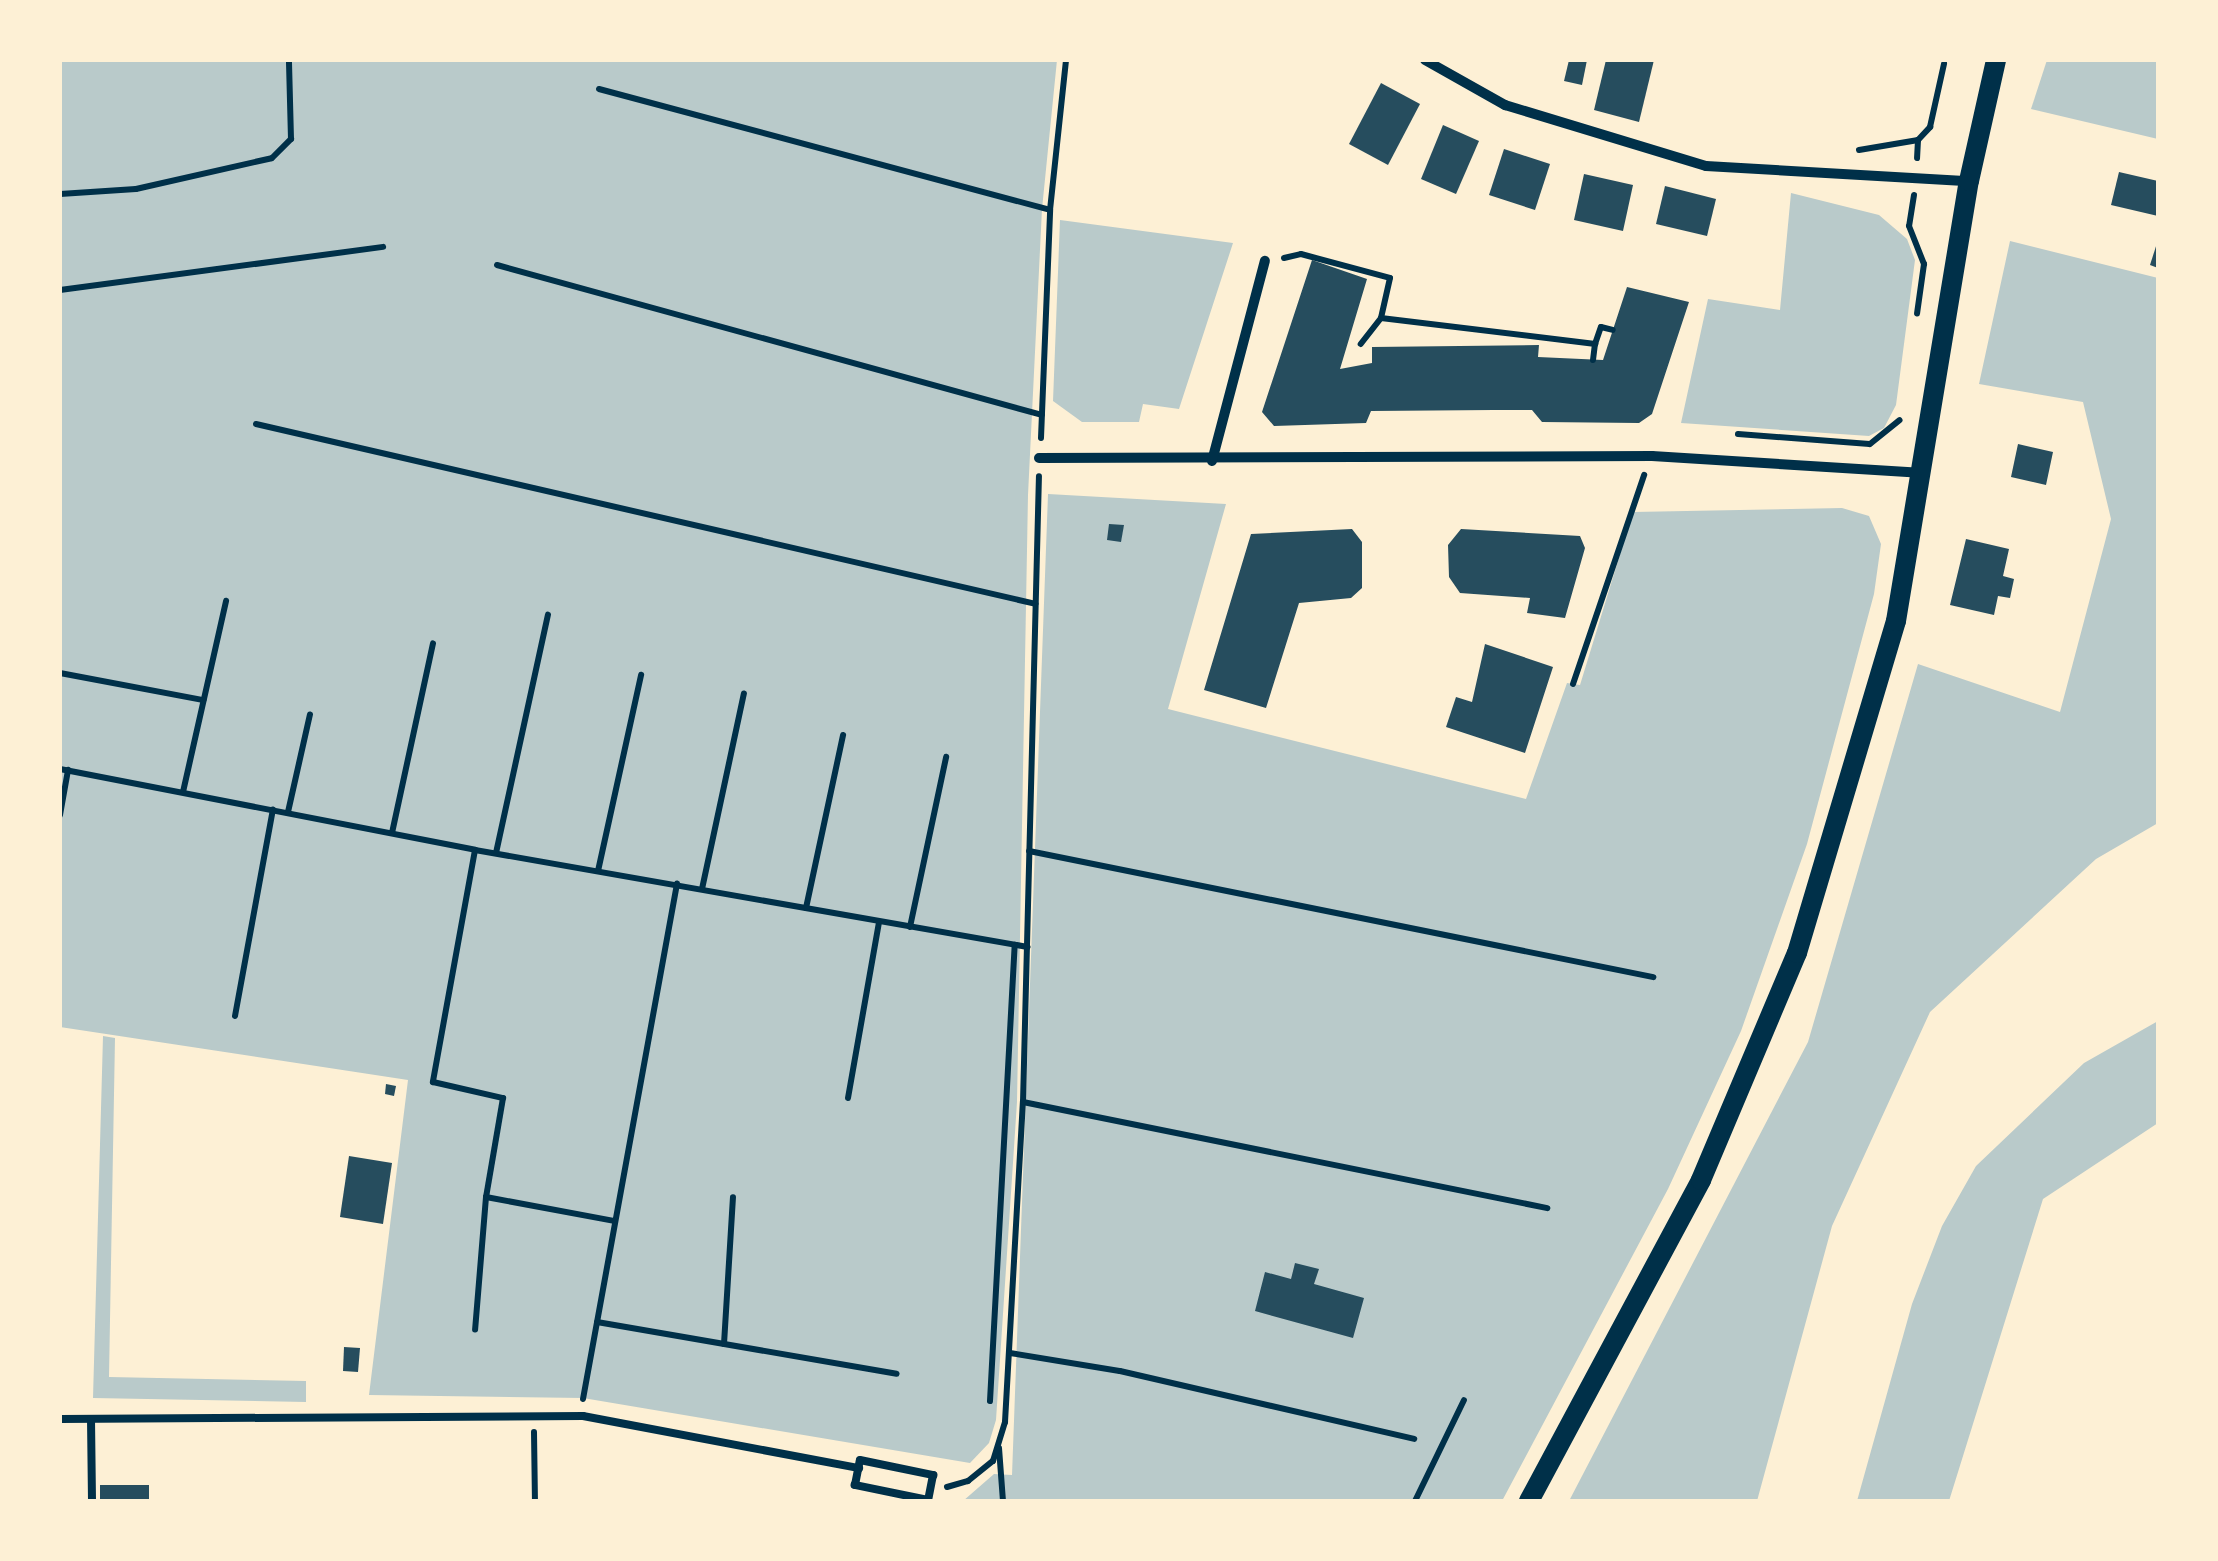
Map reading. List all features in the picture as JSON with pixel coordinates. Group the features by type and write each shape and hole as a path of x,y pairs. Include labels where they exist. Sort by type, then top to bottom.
{"main road":[{"path":"1528,1501 1701,1180 1769,1031 1896,621 1924,473 1969,181 1996,60"}],"street":[{"path":"1426,60 1505,105 1706,166 1969,181"},
{"path":"1212,461 1265,262"},
{"path":"1039,458 1212,461 1652,456 1924,473"}],"lane":[{"path":"60,1419 583,1416 859,1468"},
{"path":"91,1419 92,1501"},
{"path":"860,1460 933,1475 931,1489 928,1500 855,1485 860,1460"}],"path":[{"path":"60,194 136,189 272,158 292,139 289,60"},
{"path":"1003,1501 999,1448 1010,1353 1023,1102 1039,458 1050,210 1066,60"},
{"path":"1844,151 1918,140 1930,127 1944,64"},
{"path":"599,89 1050,210"},
{"path":"1916,318 1924,264 1910,226 1918,140"},
{"path":"60,290 383,247"},
{"path":"1265,262 1301,254 1390,278 1382,318 1362,344"},
{"path":"496,265 1042,415"},
{"path":"1382,318 1595,344"},
{"path":"1592,360 1602,327 1613,330"},
{"path":"1738,434 1870,444 1898,428 1904,408"},
{"path":"256,424 1036,604"},
{"path":"1573,684 1652,456"},
{"path":"184,792 226,600"},
{"path":"496,854 548,615"},
{"path":"392,833 433,643"},
{"path":"60,673 203,700"},
{"path":"598,871 640,676"},
{"path":"702,889 744,693"},
{"path":"288,812 310,714"},
{"path":"806,908 843,734"},
{"path":"910,927 946,756"},
{"path":"60,816 64,769 496,854 1028,947"},
{"path":"235,1016 273,810"},
{"path":"475,850 433,1082 503,1098 486,1197 476,1330"},
{"path":"1029,851 1654,977"},
{"path":"583,1416 614,1221 678,884"},
{"path":"848,1098 880,922"},
{"path":"990,1401 1015,945"},
{"path":"1023,1102 1547,1208"},
{"path":"724,1344 732,1196"},
{"path":"486,1197 614,1221"},
{"path":"597,1322 897,1374"},
{"path":"1010,1353 1120,1371 1414,1439"},
{"path":"1415,1501 1464,1400"},
{"path":"534,1417 535,1501"},
{"path":"931,1489 968,1482 999,1448"}],"shaded area":[{"path":"60,60 1057,60 1042,209 1028,495 1017,1102 996,1420 989,1443 970,1463 583,1398 369,1395 408,1080 60,1027"},
{"path":"2047,60 2158,60 2158,139 2031,109"},
{"path":"1791,193 1879,215 1907,239 1915,260 1896,405 1884,428 1869,436 1681,423 1708,299 1780,310"},
{"path":"1060,220 1233,243 1179,409 1143,404 1139,422 1082,422 1053,401"},
{"path":"2010,241 2158,278 2158,823 2096,859 1930,1012 1832,1226 1757,1501 1569,1501 1808,1042 1918,664 2060,712 2111,519 2083,402 1979,384"},
{"path":"1048,494 1226,504 1168,709 1526,799 1567,683 1580,685 1633,512 1842,508 1869,516 1881,544 1874,594 1807,844 1741,1031 1668,1189 1502,1501 963,1501 994,1474 1012,1475"},
{"path":"2158,1021 2158,1123 2043,1199 1949,1501 1857,1501 1912,1304 1942,1226 1976,1166 2084,1063"},
{"path":"103,1036 115,1038 109,1377 306,1381 306,1402 93,1398"}],"building":[{"path":"1569,60 1587,60 1582,85 1564,81"},
{"path":"1606,60 1654,60 1639,122 1594,110"},
{"path":"1381,83 1420,104 1388,165 1349,144"},
{"path":"1443,125 1479,141 1456,194 1421,179"},
{"path":"1504,149 1550,164 1535,210 1489,195"},
{"path":"2119,172 2158,181 2158,216 2111,205"},
{"path":"1584,174 1633,185 1623,231 1574,220"},
{"path":"1665,186 1716,199 1707,236 1656,224"},
{"path":"2158,240 2158,268 2150,265"},
{"path":"1312,260 1367,279 1340,369 1372,363 1372,347 1539,345 1538,357 1603,360 1627,287 1689,302 1652,414 1639,423 1542,422 1532,410 1371,411 1366,423 1274,426 1262,412"},
{"path":"2018,444 2053,452 2046,485 2011,477"},
{"path":"1109,524 1124,525 1121,542 1107,540"},
{"path":"1352,529 1362,542 1362,588 1351,598 1299,603 1266,708 1204,690 1251,534"},
{"path":"1461,529 1580,536 1585,548 1565,618 1527,613 1530,598 1460,593 1449,577 1448,545"},
{"path":"1966,539 2009,549 2003,576 2014,579 2010,598 1998,596 1994,615 1950,605"},
{"path":"1485,644 1553,667 1525,753 1446,727 1456,697 1472,702"},
{"path":"386,1084 396,1086 394,1096 385,1094"},
{"path":"349,1156 392,1163 383,1224 340,1217"},
{"path":"1295,1263 1319,1269 1314,1284 1364,1298 1353,1338 1255,1311 1265,1272 1291,1279"},
{"path":"344,1347 360,1348 358,1372 343,1371"},
{"path":"100,1485 149,1485 149,1501 100,1501"}]}
